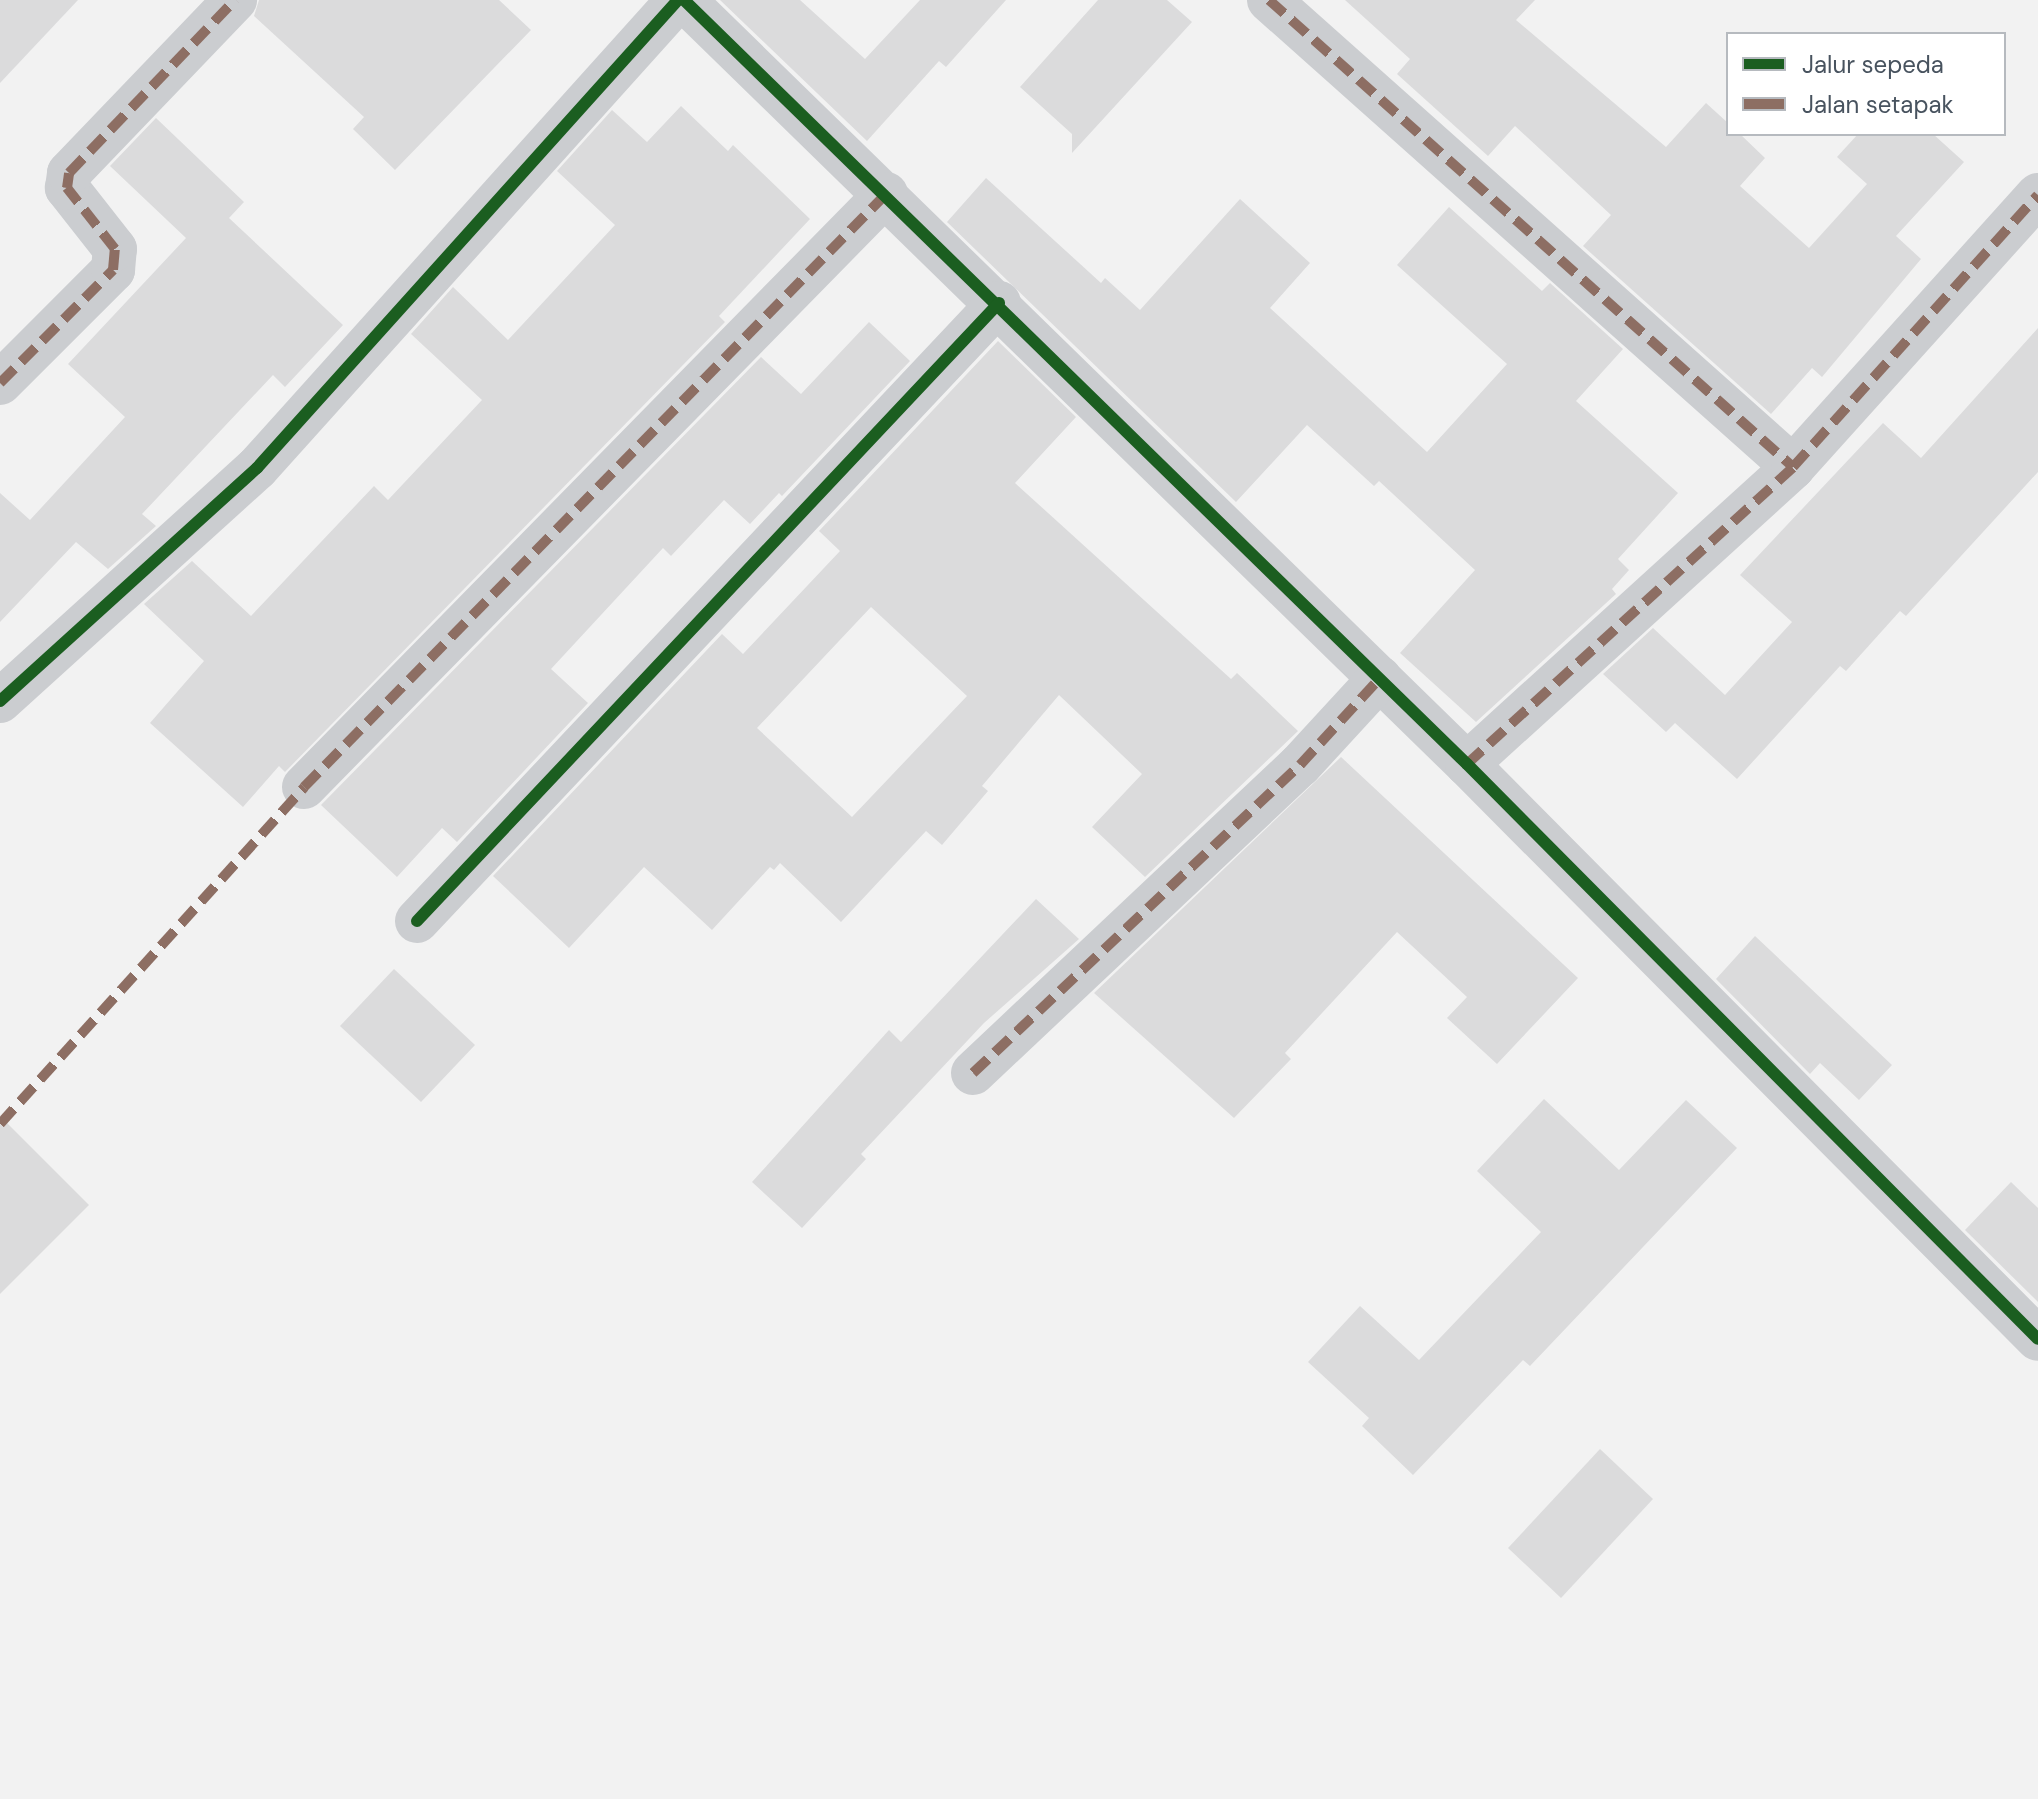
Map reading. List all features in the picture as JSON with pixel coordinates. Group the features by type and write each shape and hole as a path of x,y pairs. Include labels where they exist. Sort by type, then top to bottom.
{"street":[{"path":"0,383 113,270 115,249 67,188 69,173 235,0"},
{"path":"0,701 257,468 681,0 999,303 1380,678 2038,1339"},
{"path":"1269,0 1793,467"},
{"path":"304,787 886,194"},
{"path":"1467,764 1793,467 2035,207"},
{"path":"417,921 999,303"},
{"path":"973,1073 1300,765 1380,678"}],"building":[{"path":"0,0 78,0 0,83"},
{"path":"259,0 499,0 531,30 395,170 353,129 364,117 254,16"},
{"path":"720,0 800,0 865,59 920,0 1006,0 946,67 939,61 867,141"},
{"path":"1098,0 1167,0 1192,22 1072,153 1072,134 1020,87"},
{"path":"1345,0 1535,0 1516,20 1666,147 1706,103 1726,121 1726,136 1742,136 1765,158 1740,186 1809,248 1867,184 1837,157 1856,136 1935,136 1964,162 1896,236 1921,259 1822,377 1812,368 1771,414 1583,246 1611,215 1515,126 1488,156 1397,74 1410,59"},
{"path":"681,106 728,151 733,145 810,219 719,316 725,322 285,772 279,766 243,807 150,723 204,661 144,604 192,561 251,616 374,486 388,500 482,400 411,334 453,287 508,340 615,225 557,171 612,110 647,142"},
{"path":"156,118 244,202 229,218 343,325 285,387 273,375 142,514 156,526 108,569 76,542 0,622 0,493 30,520 125,417 68,364 186,238 110,166"},
{"path":"986,178 1101,283 1105,278 1140,310 1240,199 1310,263 1270,308 1427,452 1507,364 1397,265 1449,207 1542,291 1550,283 1623,349 1576,401 1678,493 1618,559 1629,570 1612,589 1616,594 1476,722 1400,653 1475,570 1379,481 1374,486 1307,425 1236,502 947,222"},
{"path":"869,322 910,361 782,496 779,493 750,524 724,500 671,556 663,548 551,669 588,703 457,842 442,828 397,877 321,805 761,357 801,394"},
{"path":"2038,328 2038,472 1906,616 1900,611 1846,671 1840,666 1737,779 1675,723 1666,732 1603,674 1653,628 1725,695 1792,622 1740,575 1883,423 1921,458"},
{"path":"998,341 1076,417 1015,483 1231,679 1237,673 1298,731 1145,877 1092,827 1142,774 1059,695 982,786 988,791 942,845 926,831 841,922 780,863 774,870 770,867 712,930 644,867 569,948 493,876 722,634 743,654 840,551 819,531","holes":["871,607 967,696 852,817 757,728"]},
{"path":"1341,757 1578,978 1497,1064 1447,1018 1467,997 1397,932 1285,1053 1291,1059 1234,1118 1094,993"},
{"path":"1036,899 1079,939 984,1023 861,1154 866,1159 802,1228 752,1182 889,1030 901,1042"},
{"path":"1755,936 1892,1065 1859,1100 1820,1063 1810,1074 1716,979"},
{"path":"394,969 475,1045 421,1102 340,1026"},
{"path":"1544,1099 1619,1170 1686,1100 1737,1148 1530,1366 1523,1360 1413,1475 1362,1426 1369,1418 1308,1362 1360,1306 1419,1360 1541,1232 1477,1171"},
{"path":"0,1116 89,1205 0,1294"},
{"path":"2011,1182 2038,1208 2038,1302 1965,1230"},
{"path":"1600,1449 1653,1499 1561,1598 1508,1548"}],"marked path":[{"path":"0,383 113,270 115,249 67,188 69,173 235,0"},
{"path":"1269,0 1793,467"},
{"path":"0,1124 304,787 886,194"},
{"path":"1467,764 1793,467 2038,195"},
{"path":"973,1073 1300,765 1380,678"}],"cycle path":[{"path":"0,701 257,468 678,0"},
{"path":"684,0 1467,764 2038,1339"},
{"path":"417,921 999,303"}]}
